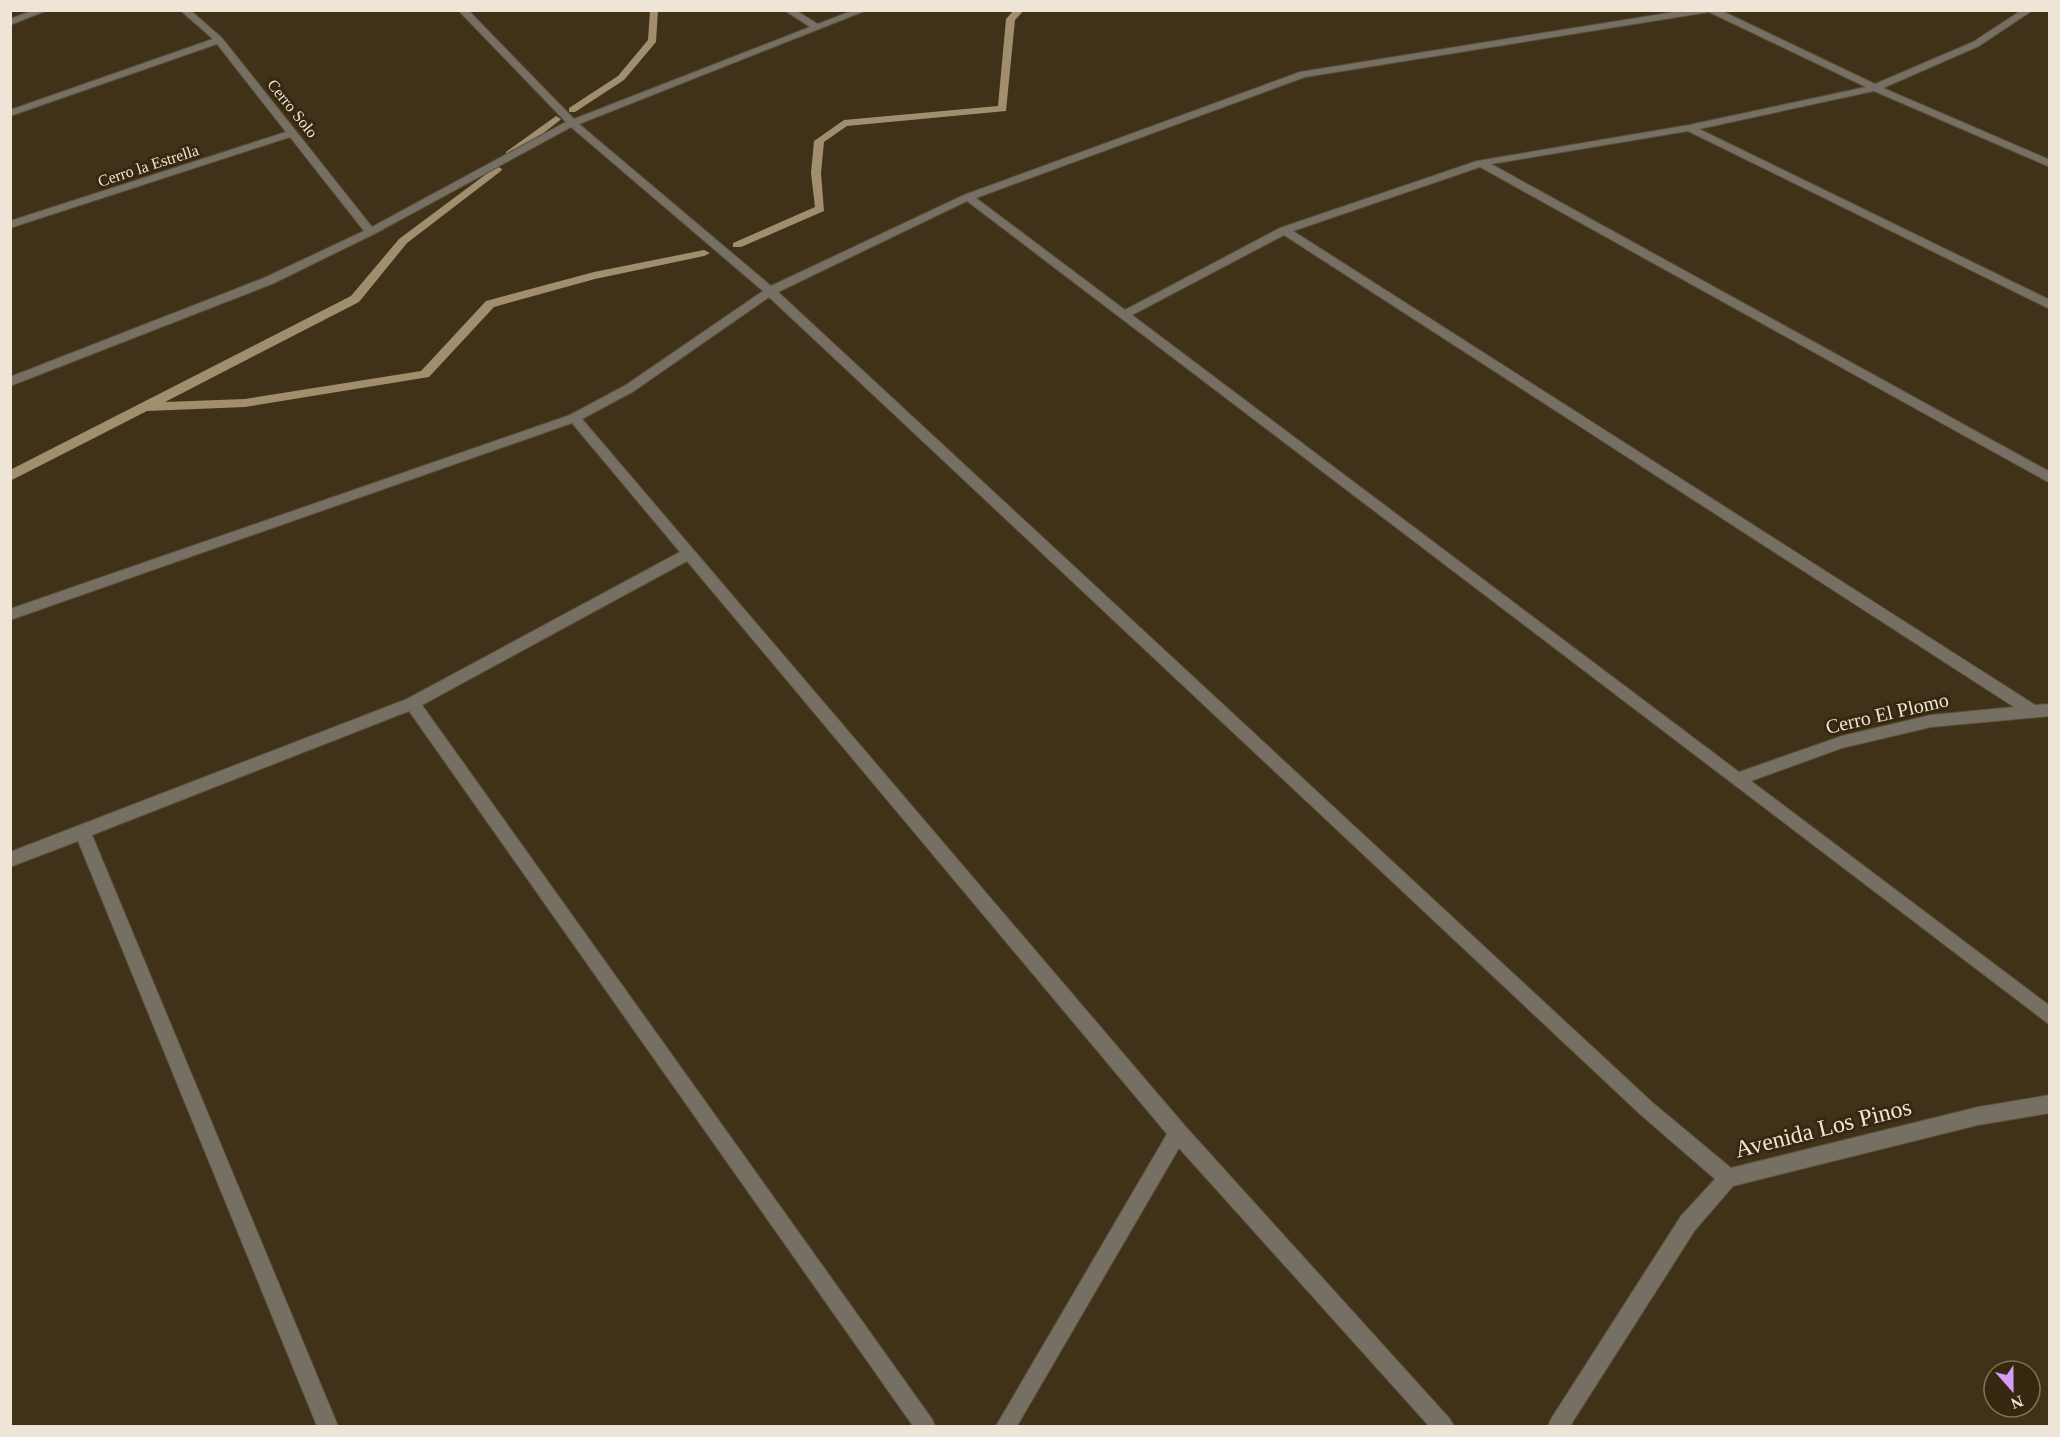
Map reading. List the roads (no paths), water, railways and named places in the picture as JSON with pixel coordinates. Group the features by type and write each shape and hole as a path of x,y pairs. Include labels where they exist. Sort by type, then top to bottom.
{"street":[{"path":"10,22 44,10"},
{"name":"Cerro Solo","path":"184,10 219,40 370,232"},
{"path":"462,10 572,123 770,291 1647,1109 1728,1178"},
{"path":"788,10 818,28"},
{"path":"10,615 574,418 630,388 770,291 969,197 1304,74 1707,10"},
{"path":"1712,10 1875,88 2049,164"},
{"path":"1124,315 1284,230 1481,163 1689,128 1875,88 1976,44 2029,10"},
{"path":"10,382 268,281 370,232 572,123 861,11"},
{"path":"10,113 219,40"},
{"path":"1689,128 2049,305"},
{"name":"Cerro la Estrella","path":"10,225 294,133"},
{"path":"1481,163 2049,478"},
{"path":"969,197 2049,1017"},
{"path":"1284,230 2032,711"},
{"path":"574,418 1178,1133 1443,1426"},
{"path":"10,860 412,703 688,554"},
{"path":"412,703 925,1426"},
{"name":"Cerro El Plomo","path":"1738,779 1842,742 1931,721 2049,710"},
{"path":"83,832 327,1426"},
{"name":"Avenida Los Pinos","path":"1558,1426 1688,1223 1728,1178 1977,1116 2049,1104"},
{"path":"1006,1426 1178,1133"}],"waterway":[{"path":"572,110 621,78 653,40 654,10"},
{"path":"737,245 820,209 816,173 819,141 844,123 1003,109 1011,19 1020,10"},
{"path":"510,154 556,119"},
{"path":"145,407 355,299 403,241 497,169"},
{"path":"145,407 245,403 425,374 490,304 594,276 704,253"},
{"path":"10,476 145,407"}]}
